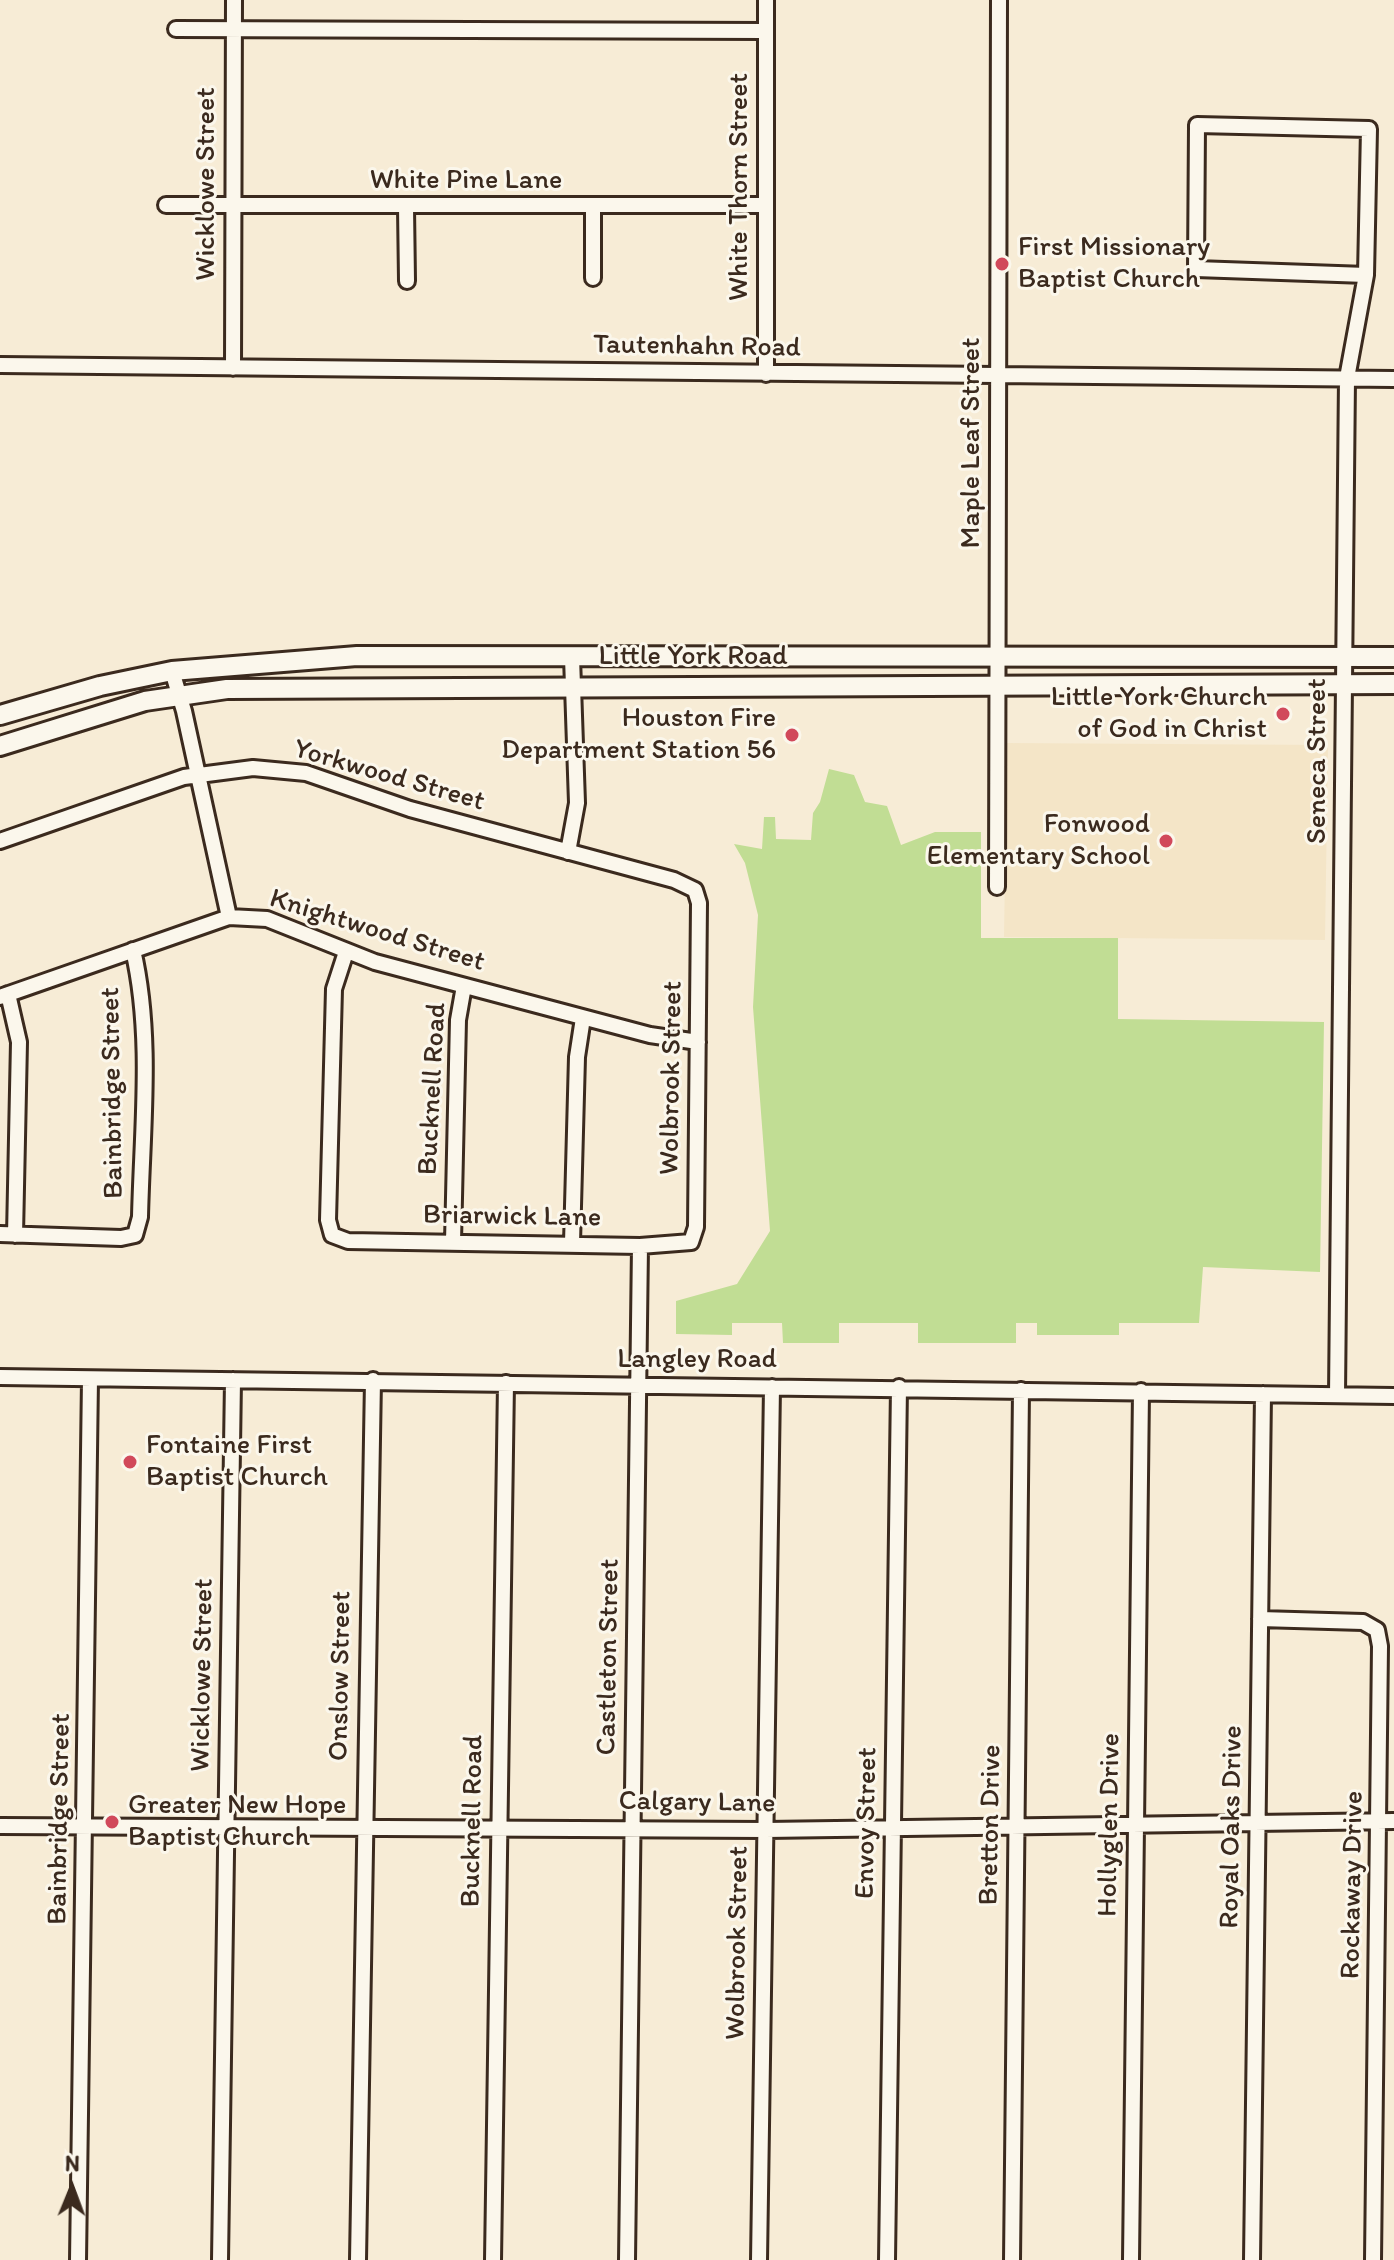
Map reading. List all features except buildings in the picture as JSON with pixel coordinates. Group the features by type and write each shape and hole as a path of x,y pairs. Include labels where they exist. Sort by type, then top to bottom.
{"main road":[{"path":"408,687 409,656"},
{"path":"783,656 784,685"},
{"path":"826,684 827,656"},
{"name":"Little York Road","path":"0,715 100,686 172,671 312,658 1394,657"},
{"path":"312,658 312,688"},
{"name":"Little York Road","path":"0,746 100,713 181,695 227,689 826,684 1394,684"}],"street":[{"name":"Wicklowe Street","path":"233,368 234,0"},
{"name":"White Thorn Street","path":"766,0 766,374"},
{"name":"Maple Leaf Street","path":"997,887 999,0"},
{"path":"176,29 765,31"},
{"name":"Seneca Street","path":"1337,1395 1347,378 1366,275 1369,129 1197,125 1196,269 1366,275"},
{"name":"White Pine Lane","path":"166,205 766,205"},
{"path":"406,207 407,281"},
{"path":"593,207 593,278"},
{"name":"Tautenhahn Road","path":"0,365 1394,379"},
{"path":"568,852 577,803 572,657"},
{"path":"172,671 181,695 229,917"},
{"name":"Yorkwood Street","path":"0,841 198,774 253,768 306,773 410,809 674,880 695,890 699,914"},
{"name":"Wolbrook Street","path":"691,1242 696,1227 699,914"},
{"name":"Knightwood Street","path":"4,996 229,917 267,919 346,952 464,986 650,1035 698,1042"},
{"name":"Bainbridge Street","path":"8,1234 121,1238 135,1235 140,1217 144,1023 133,950"},
{"name":"Briarwick Lane","path":"346,952 334,989 328,1220 332,1235 348,1241 640,1246 691,1242"},
{"name":"Bucknell Road","path":"453,1242 458,1020 464,986"},
{"path":"4,996 19,1042 8,1234"},
{"path":"572,1243 577,1057 583,1018"},
{"name":"Castleton Street","path":"627,2260 640,1246"},
{"name":"Langley Road","path":"0,1377 1394,1396"},
{"name":"Bainbridge Street","path":"78,2260 90,1379"},
{"name":"Wicklowe Street","path":"220,2260 233,1380"},
{"name":"Onslow Street","path":"358,2260 373,1380"},
{"name":"Bucknell Road","path":"493,2260 506,1383"},
{"name":"Wolbrook Street","path":"759,2260 772,1387"},
{"name":"Envoy Street","path":"887,2260 899,1387"},
{"name":"Bretton Drive","path":"1012,2260 1021,1390"},
{"name":"Hollyglen Drive","path":"1131,2260 1141,1391"},
{"name":"Royal Oaks Drive","path":"1252,2260 1263,1394"},
{"name":"Rockaway Drive","path":"1260,1619 1363,1622 1377,1630 1382,1665 1387,1821 1373,2260"},
{"name":"Calgary Lane","path":"0,1826 766,1830 1387,1821"}],"shaded area":[{"name":"Fonwood Elementary School","path":"1007,743 1328,745 1325,940 1004,937"}],"green space":[{"path":"829,769 854,775 865,802 887,806 901,845 935,832 981,832 981,938 1118,938 1118,1019 1324,1022 1320,1272 1203,1267 1199,1323 1119,1323 1119,1335 1037,1335 1037,1323 1016,1323 1016,1343 918,1343 918,1323 839,1323 839,1343 783,1343 782,1323 732,1323 732,1335 676,1334 676,1301 737,1284 770,1231 753,1007 758,915 745,863 734,844 762,849 764,817 775,817 776,839 811,840 813,813 820,802"}],"place":[{"name":"First Missionary Baptist Church","path":"1002,264"},
{"name":"Little York Church of God in Christ","path":"1283,714"},
{"name":"Houston Fire Department Station 56","path":"792,735"},
{"name":"Fonwood Elementary School","path":"1166,841"},
{"name":"Fontaine First Baptist Church","path":"130,1462"},
{"name":"Greater New Hope Baptist Church","path":"112,1822"}]}
